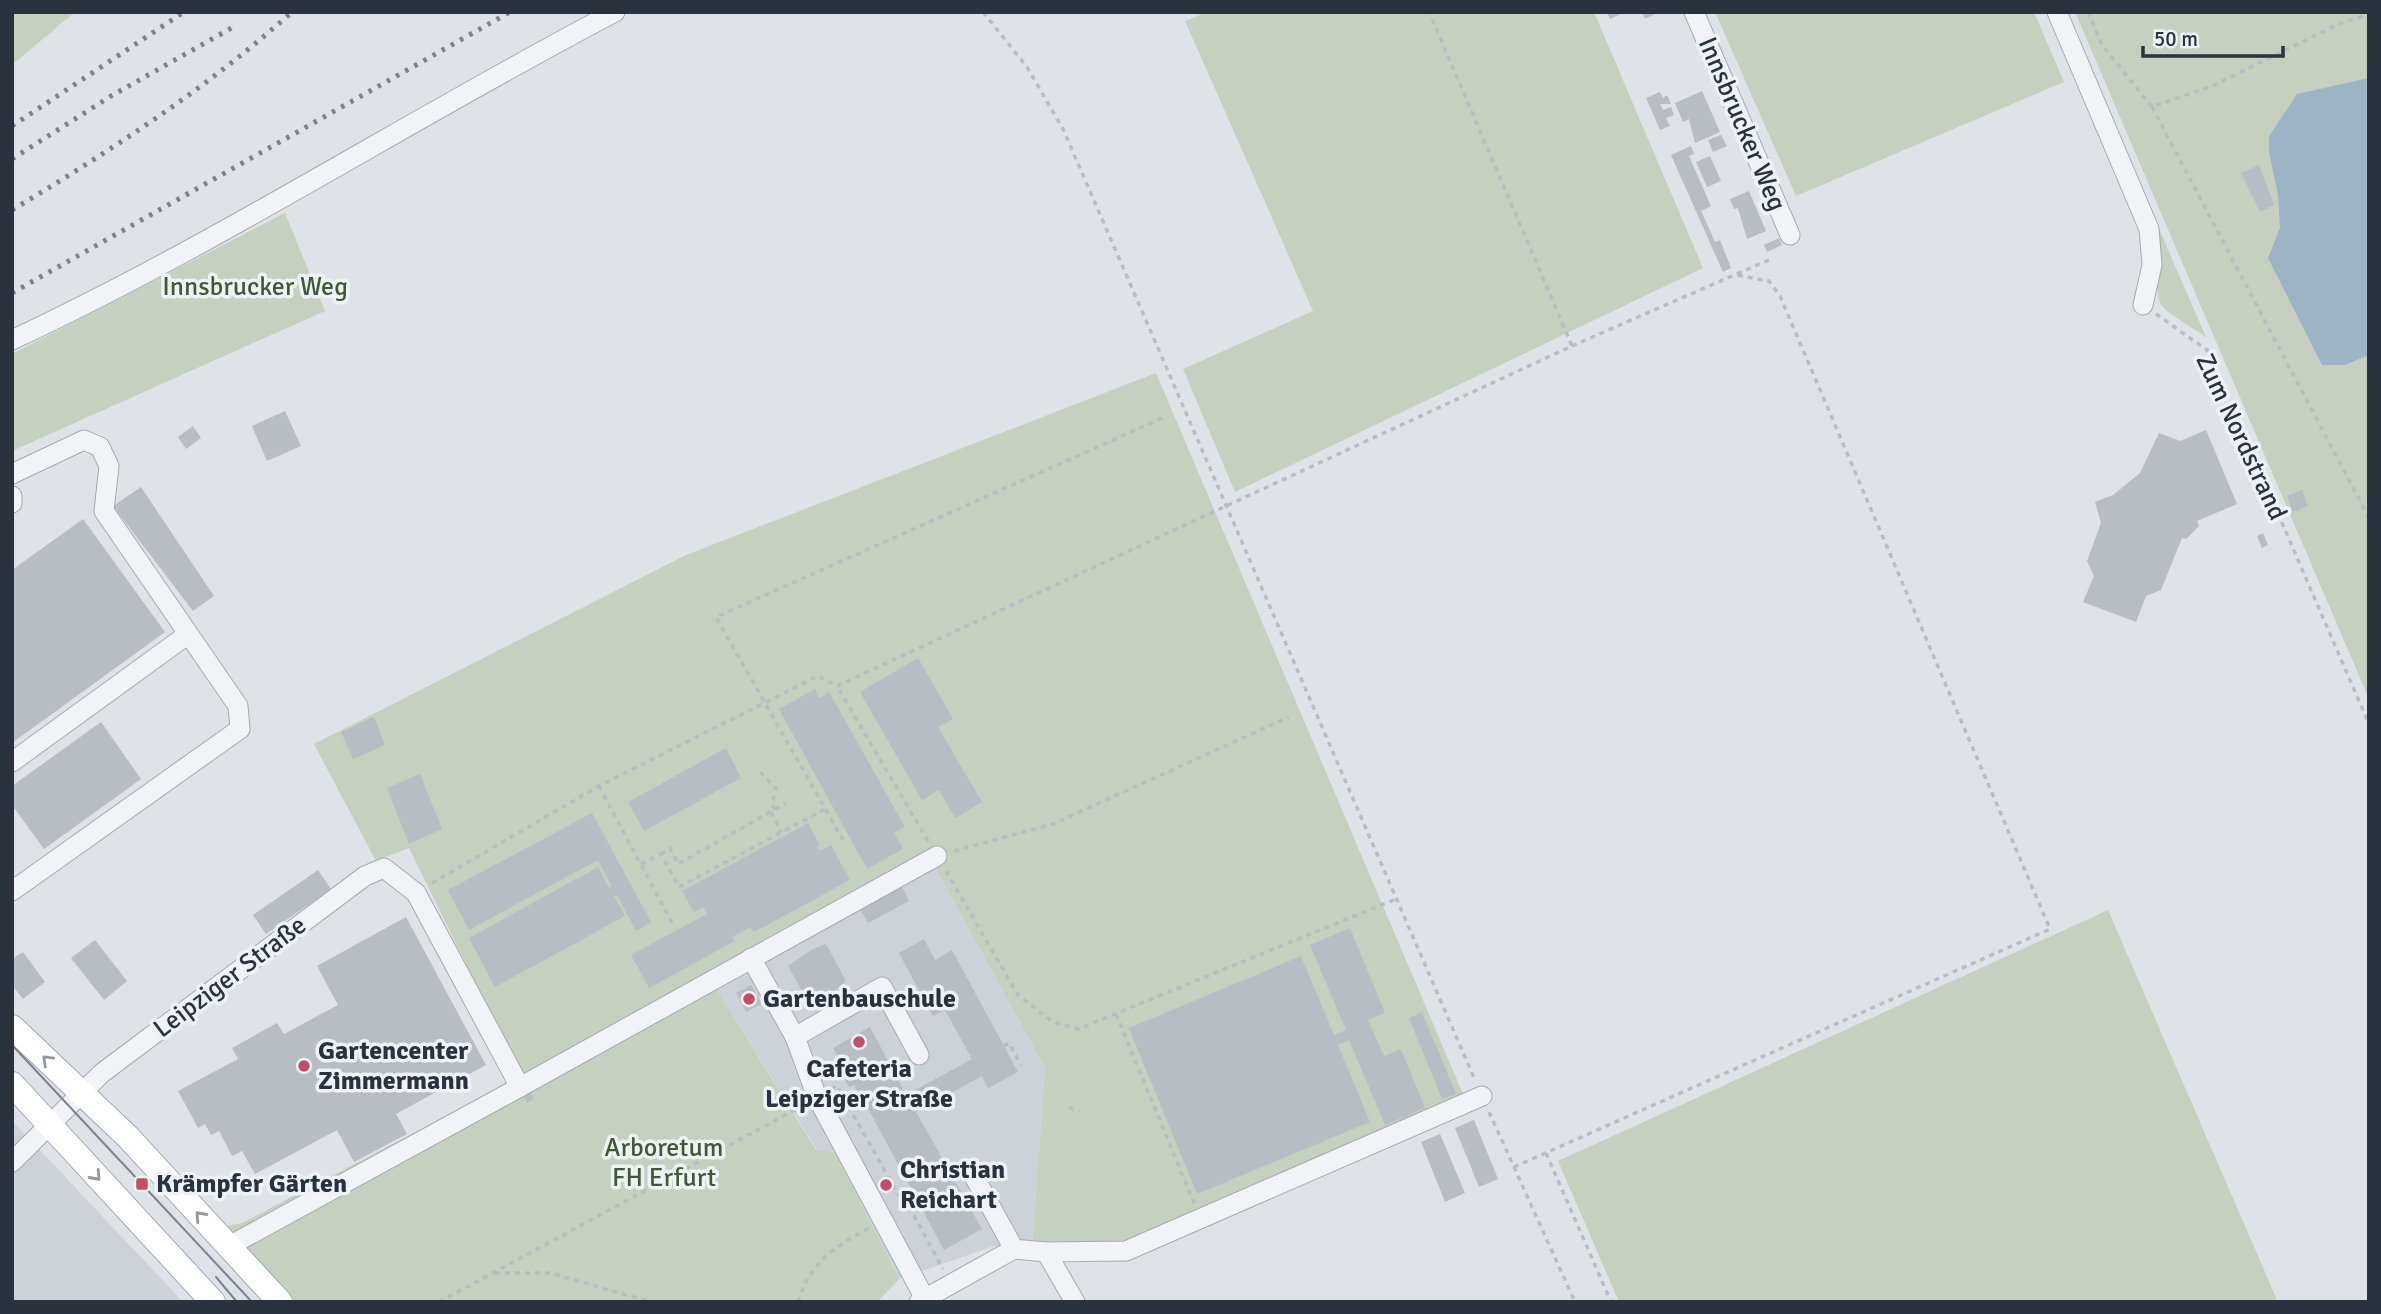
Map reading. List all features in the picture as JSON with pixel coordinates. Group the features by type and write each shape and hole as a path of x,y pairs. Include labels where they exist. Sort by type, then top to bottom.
{"main road":[{"path":"12,1027 128,1136 280,1302"},
{"path":"12,1084 213,1302"}],"street":[{"path":"12,340 104,297 506,69 615,12"},
{"name":"Innsbrucker Weg","path":"1694,12 1790,235"},
{"path":"2057,12 2149,229 2152,265 2143,305"},
{"path":"12,474 84,440 100,447 109,466 104,511 238,706 240,729 12,891"},
{"path":"12,496 12,503"},
{"path":"12,762 187,635"},
{"path":"229,1249 240,1240 937,856"},
{"name":"Leipziger Straße","path":"12,1162 102,1073 365,876 384,868 416,893"},
{"path":"416,893 520,1087"},
{"path":"751,958 795,1037 817,1097 882,1218 922,1300 1014,1249 1046,1252 1126,1251 1482,1096"},
{"path":"795,1037 882,987 919,1055"},
{"path":"971,1171 1014,1249"},
{"path":"1046,1252 1075,1302"}],"path":[{"path":"983,12 1027,66 1063,129 1396,900 1575,1302"},
{"path":"1429,12 1572,346"},
{"path":"2088,12 2102,45 2152,107 2369,518"},
{"path":"2152,107 2211,86 2339,24 2369,14"},
{"path":"837,686 1224,504 1771,259"},
{"path":"1514,1167 2050,929 1780,296 1769,281 1736,275"},
{"name":"Zum Nordstrand","path":"2143,305 2207,350 2369,723"},
{"path":"843,840 716,617 1167,416"},
{"path":"416,893 599,786 818,676 837,686 1018,995 1053,1022 1078,1029 1396,900"},
{"path":"937,856 1053,824 1289,717"},
{"path":"760,772 776,789 772,805 781,832"},
{"path":"599,786 672,923"},
{"path":"640,864 670,848 678,863 786,803"},
{"path":"661,854 679,887 825,808"},
{"path":"1116,1014 1201,1219"},
{"path":"1004,1046 1009,1043 1021,1065"},
{"path":"442,1301 838,1086 950,1283"},
{"path":"1069,1107 1079,1112"},
{"path":"1546,1153 1611,1302"},
{"path":"798,1302 803,1286 817,1263 840,1244 903,1203"},
{"path":"493,1273 550,1273 651,1302"}],"shaded area":[{"path":"932,862 1045,1068 1032,1247 994,1246 899,1279 835,1152 817,1150 711,980"},
{"path":"12,1121 53,1164 183,1302 12,1302"}],"green space":[{"path":"12,12 75,12 12,65"},
{"path":"1207,12 1594,12 1703,268 1235,492 1183,369 1313,311 1185,21"},
{"path":"1715,12 2034,12 2064,82 1796,196"},
{"path":"2075,12 2369,12 2369,699"},
{"name":"Innsbrucker Weg","path":"285,213 325,311 12,451 12,354"},
{"path":"2159,229 2206,337 2161,305 2157,281"},
{"name":"Arboretum FH Erfurt","path":"1156,373 1463,1094 1129,1240 1032,1247 1045,1068 932,862 711,980 816,1150 835,1152 899,1279 877,1302 296,1302 226,1226 242,1223 501,1087 524,1082 409,848 376,861 314,744 686,555"},
{"path":"2108,910 2278,1302 1619,1302 1558,1161"}],"water":[{"path":"2369,78 2369,355 2345,365 2322,365 2268,258 2280,228 2269,136 2297,94"}],"building":[{"path":"1607,12 1625,12 1610,19"},
{"path":"1642,12 1659,12 1645,19"},
{"path":"1702,91 1720,132 1695,143 1689,119 1683,122 1675,103"},
{"path":"1660,92 1663,98 1667,95 1671,104 1660,104 1663,110 1671,107 1674,115 1666,118 1670,126 1660,130 1646,98"},
{"path":"1721,135 1727,146 1713,152 1708,140"},
{"path":"1691,146 1694,154 1689,156 1711,206 1701,211 1715,242 1720,240 1731,268 1723,272 1671,155"},
{"path":"1710,156 1721,181 1707,187 1696,162"},
{"path":"2259,165 2274,205 2260,212 2241,173"},
{"path":"1749,191 1766,231 1747,239 1738,208 1734,209 1730,199"},
{"path":"1779,238 1782,245 1767,252 1764,245"},
{"path":"285,411 301,446 267,461 252,426"},
{"path":"193,426 201,438 186,449 178,437"},
{"path":"2206,430 2237,504 2197,521 2199,526 2186,539 2182,538 2161,590 2146,596 2136,622 2083,602 2094,576 2087,561 2101,523 2095,502 2113,495 2140,473 2159,433 2180,441"},
{"path":"141,487 214,596 193,611 113,506"},
{"path":"2302,490 2308,506 2293,512 2287,496"},
{"path":"83,519 165,632 12,743 12,570"},
{"path":"2263,533 2268,545 2262,548 2257,536"},
{"path":"918,658 953,719 938,727 982,802 955,818 939,790 922,800 860,692"},
{"path":"815,689 819,698 829,692 905,827 894,832 903,849 867,869 779,709"},
{"path":"374,717 385,745 353,759 341,732"},
{"path":"101,722 141,779 44,849 12,805 12,786"},
{"path":"726,748 741,778 644,831 628,802"},
{"path":"420,774 442,829 409,844 387,788"},
{"path":"592,813 651,922 636,931 617,895 614,896 625,916 495,987 469,938 598,867 609,888 612,886 598,860 469,930 448,890"},
{"path":"808,823 820,846 817,846 819,851 831,845 850,880 754,932 750,927 732,937 735,941 649,988 631,955 707,914 703,907 694,912 682,891"},
{"path":"318,870 331,889 266,934 253,915"},
{"path":"902,887 909,901 868,923 860,909"},
{"path":"406,917 486,1065 396,1114 407,1134 354,1162 337,1130 255,1174 242,1151 232,1156 219,1131 211,1135 205,1124 198,1128 178,1091 238,1059 232,1048 277,1023 284,1034 338,1005 317,966"},
{"path":"1350,928 1385,1013 1368,1020 1384,1056 1401,1049 1425,1108 1385,1125 1349,1040 1338,1045 1370,1122 1197,1194 1129,1028 1301,956 1334,1035 1346,1030 1310,945"},
{"path":"924,939 935,960 952,950 1018,1072 988,1088 982,1076 916,1112 982,1229 944,1250 870,1112 854,1085 849,1087 842,1075 847,1072 833,1048 870,1027 906,1095 972,1059 945,1010 933,1016 899,953"},
{"path":"95,940 127,981 104,1000 71,958"},
{"path":"826,944 846,981 836,990 808,1002 788,966 813,949"},
{"path":"23,952 45,982 23,999 12,985 12,959"},
{"name":"Gartenbauschule","path":"751,985 762,1004 746,1012 736,993"},
{"path":"1422,1012 1456,1094 1442,1099 1409,1018"},
{"path":"531,1093 533,1099 527,1103 524,1097"},
{"path":"1474,1120 1498,1179 1479,1187 1455,1128"},
{"path":"1440,1134 1465,1193 1445,1202 1421,1142"}],"tram line":[{"path":"12,1045 252,1302"},
{"path":"216,1277 237,1302"}],"railway":[{"path":"12,126 184,12"},
{"path":"12,210 156,118 226,67 292,12"},
{"path":"12,293 510,12"},
{"path":"12,159 111,96 235,26"}],"place":[{"name":"Gartenbauschule","path":"749,999"},
{"name":"Cafeteria Leipziger Straße","path":"859,1042"},
{"name":"Gartencenter Zimmermann","path":"304,1066"},
{"name":"Krämpfer Gärten","path":"142,1184"},
{"name":"Christian Reichart","path":"886,1185"}]}
